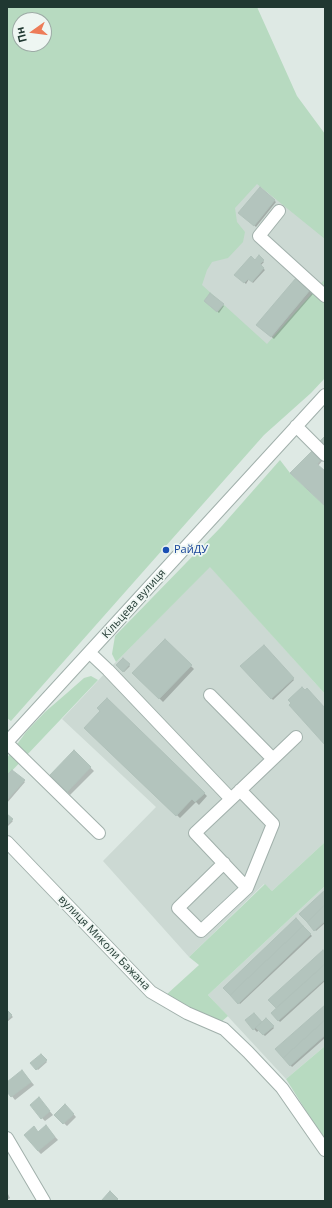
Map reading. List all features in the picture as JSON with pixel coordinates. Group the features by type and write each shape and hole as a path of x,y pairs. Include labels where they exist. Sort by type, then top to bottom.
{"street":[{"path":"279,211 259,236 325,296"},
{"name":"Кільцева вулиця","path":"7,743 296,426 323,402"},
{"path":"296,426 325,455"},
{"path":"90,653 236,795 272,824 247,888 201,931 178,908 224,864"},
{"path":"210,695 273,759"},
{"path":"247,888 196,833 296,737"},
{"path":"7,743 99,833"},
{"name":"вулиця Миколи Бажана","path":"7,842 151,992 187,1013 224,1029 248,1052 282,1088 325,1150"},
{"path":"7,1138 44,1201"}],"shaded area":[{"path":"259,168 325,225 325,312 272,372 168,275"},
{"path":"210,566 325,694 325,842 272,891 264,884 189,957 103,861 156,807 62,719"},
{"path":"325,886 325,1046 286,1079 208,995"}],"green space":[{"path":"7,7 257,7 297,96 325,134 325,239 257,184 235,208 237,222 245,232 243,242 228,258 212,262 207,270 202,285 267,344 325,279 325,378 311,393 264,435 11,721 7,718"},
{"path":"280,460 290,473 325,506 325,694 210,567 116,662 112,654 115,636 221,527"},
{"path":"91,676 98,680 7,776 7,758 26,732 45,712 84,678"},
{"path":"325,842 325,886 208,995 228,1016 221,1022 194,1011 166,995 199,965 189,957 265,884 272,891"},
{"path":"325,1046 325,1141 286,1079"}],"building":[{"path":"260,187 275,200 254,226 238,213"},
{"path":"259,255 264,260 260,264 264,268 252,282 248,279 244,283 234,275 251,256 255,260"},
{"path":"296,278 310,290 271,337 256,325"},
{"path":"210,293 224,304 217,312 204,301"},
{"path":"325,436 325,449 319,442"},
{"path":"313,450 322,458 317,464 325,471 325,506 290,473"},
{"path":"165,639 192,665 159,699 132,673"},
{"path":"264,645 294,678 271,699 240,666"},
{"path":"123,658 130,664 123,672 116,665"},
{"path":"302,687 305,690 307,688 325,708 325,745 289,705 291,703 288,700"},
{"path":"107,698 205,793 195,802 192,799 176,816 84,728 100,711 97,708"},
{"path":"74,750 91,767 66,793 49,776"},
{"path":"12,770 25,780 7,800 7,775"},
{"path":"7,814 13,819 7,825"},
{"path":"325,890 325,905 307,922 299,914"},
{"path":"325,905 325,921 314,931 307,922"},
{"path":"296,918 303,926 230,995 223,988"},
{"path":"303,926 311,934 238,1004 230,995"},
{"path":"323,950 325,953 325,964 276,1008 268,1000"},
{"path":"325,964 325,979 278,1021 271,1013"},
{"path":"325,1005 325,1020 283,1058 275,1049"},
{"path":"7,1010 12,1015 7,1020"},
{"path":"254,1013 262,1022 253,1030 245,1020"},
{"path":"266,1018 274,1026 263,1035 256,1028"},
{"path":"325,1020 325,1035 290,1066 283,1058"},
{"path":"41,1054 47,1060 36,1070 30,1063"},
{"path":"22,1070 31,1082 11,1097 7,1092 7,1082"},
{"path":"39,1097 50,1111 41,1119 30,1105"},
{"path":"65,1104 74,1114 63,1124 54,1115"},
{"path":"46,1125 55,1137 38,1151 24,1135 34,1126 38,1132"},
{"path":"110,1191 118,1199 116,1201 101,1201"}],"place":[{"name":"РайДУ","path":"166,550"}]}
